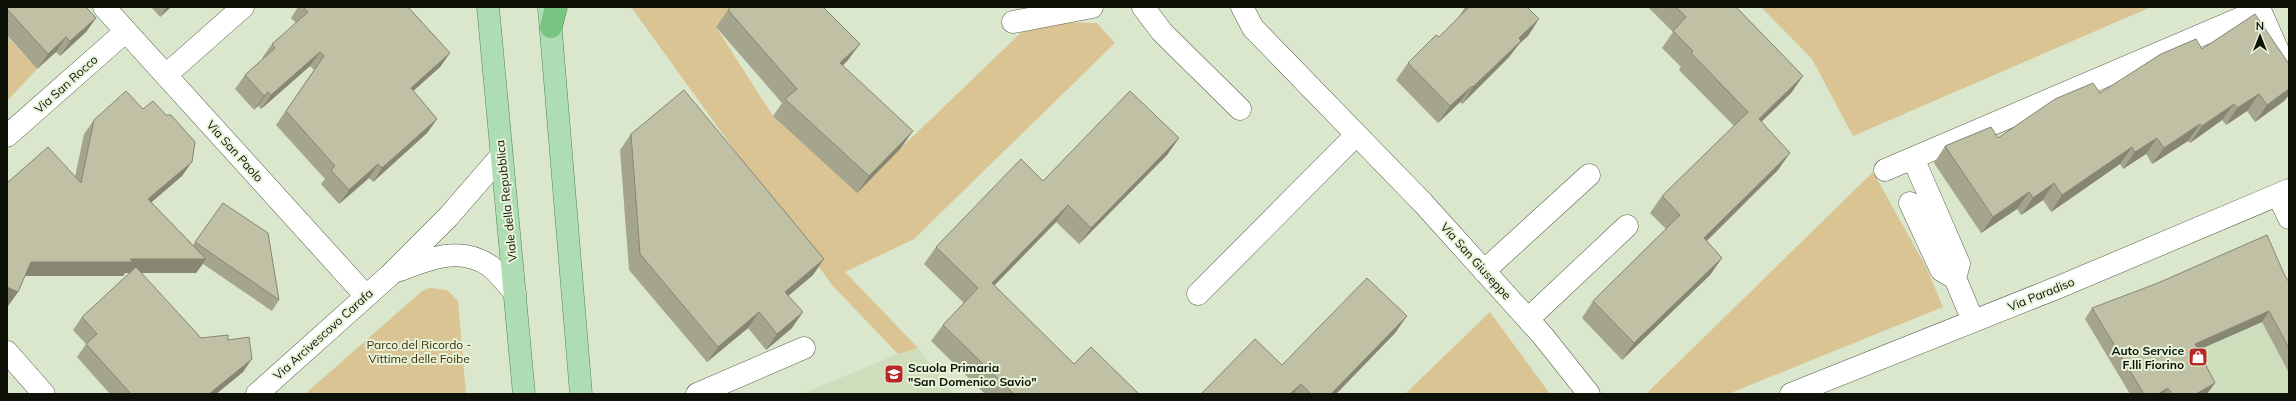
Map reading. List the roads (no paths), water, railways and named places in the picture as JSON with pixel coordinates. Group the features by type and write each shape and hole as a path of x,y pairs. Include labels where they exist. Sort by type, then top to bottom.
{"main road":[{"name":"Viale della Repubblica","path":"488,7 524,394"},
{"path":"552,14 581,394"}],"street":[{"name":"Via San Paolo","path":"104,7 366,296"},
{"path":"166,75 243,7"},
{"path":"1013,22 1092,7"},
{"path":"1143,7 1162,32 1240,109"},
{"name":"Via San Giuseppe","path":"1242,7 1253,28 1423,203 1528,319 1589,394"},
{"path":"1885,170 2260,10 2289,76"},
{"name":"Via San Rocco","path":"7,136 126,31"},
{"path":"1198,294 1356,135"},
{"name":"Via Arcivescovo Carafa","path":"257,394 390,275 448,217 501,156"},
{"path":"1914,158 1960,264 1955,278"},
{"path":"1484,271 1589,176"},
{"path":"2283,193 2289,218"},
{"name":"Via Paradiso","path":"1791,394 1973,321 2283,193"},
{"path":"1910,203 1941,270 1955,278 1973,321"},
{"path":"1528,319 1627,226"},
{"name":"Via Arcivescovo Carafa","path":"390,275 431,257 469,255 490,267 515,293"},
{"path":"697,394 804,348"},
{"path":"7,352 44,394"}],"place":[{"name":"Auto Service F.lli Fiorino","path":"2198,357"},
{"name":"Scuola Primaria \"San Domenico Savio\"","path":"894,374"}],"park label":[{"name":"Parco del Ricordo - Vittime delle Foibe","path":"419,351"}]}
